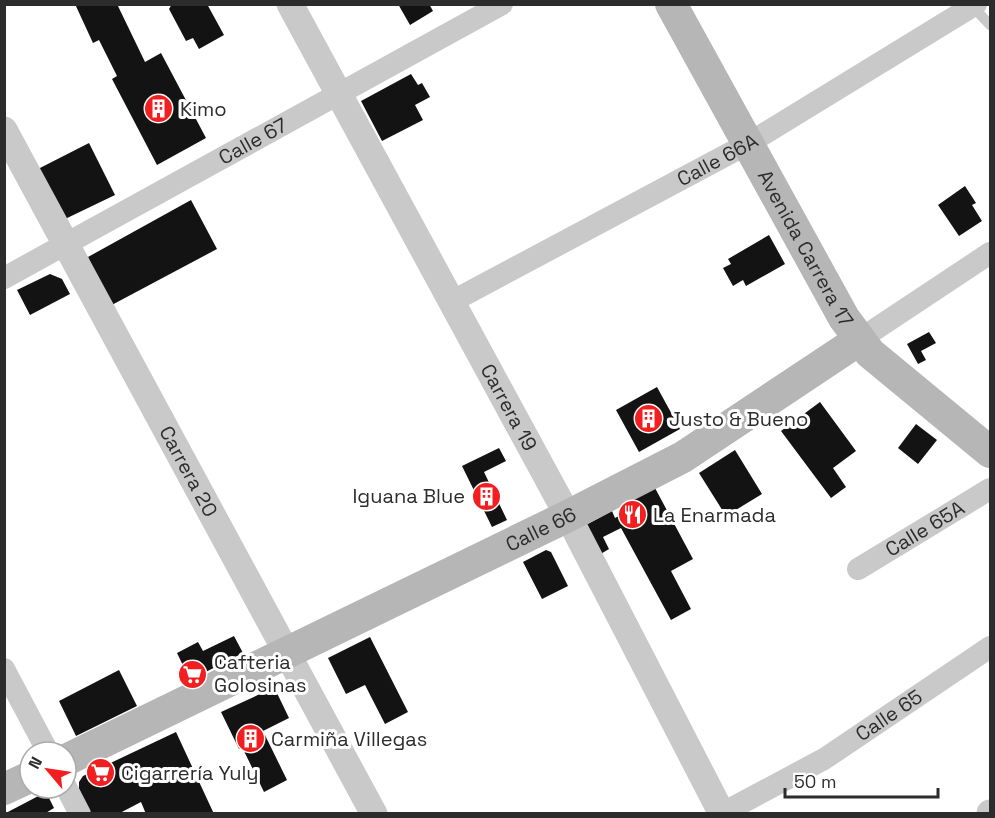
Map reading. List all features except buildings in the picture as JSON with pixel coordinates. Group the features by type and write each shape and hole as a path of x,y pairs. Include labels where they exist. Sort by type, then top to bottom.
{"main road":[{"name":"Avenida Carrera 17","path":"671,4 844,318 859,340 870,353 990,452"},
{"name":"Calle 66","path":"78,754 568,516 692,451 859,340"},
{"path":"4,789 18,783"}],"street":[{"name":"Carrera 19","path":"290,4 568,516 722,813"},
{"name":"Calle 67","path":"4,278 502,4"},
{"name":"Calle 66A","path":"451,302 749,143 974,6"},
{"name":"Carrera 20","path":"4,130 374,813"},
{"name":"Calle 66","path":"859,340 990,253"},
{"name":"Calle 65A","path":"858,569 990,489"},
{"name":"Calle 65","path":"722,813 824,759 990,647"},
{"path":"4,669 42,740"}],"lane":[{"path":"974,6 990,25"}],"place":[{"name":"Kimo","path":"159,109"},
{"name":"Justo & Bueno","path":"648,419"},
{"name":"Iguana Blue","path":"486,496"},
{"name":"La Enarmada","path":"632,515"},
{"name":"Cafteria Golosinas","path":"193,674"},
{"name":"Carmiña Villegas","path":"250,739"},
{"name":"Cigarrería Yuly","path":"100,773"}]}
